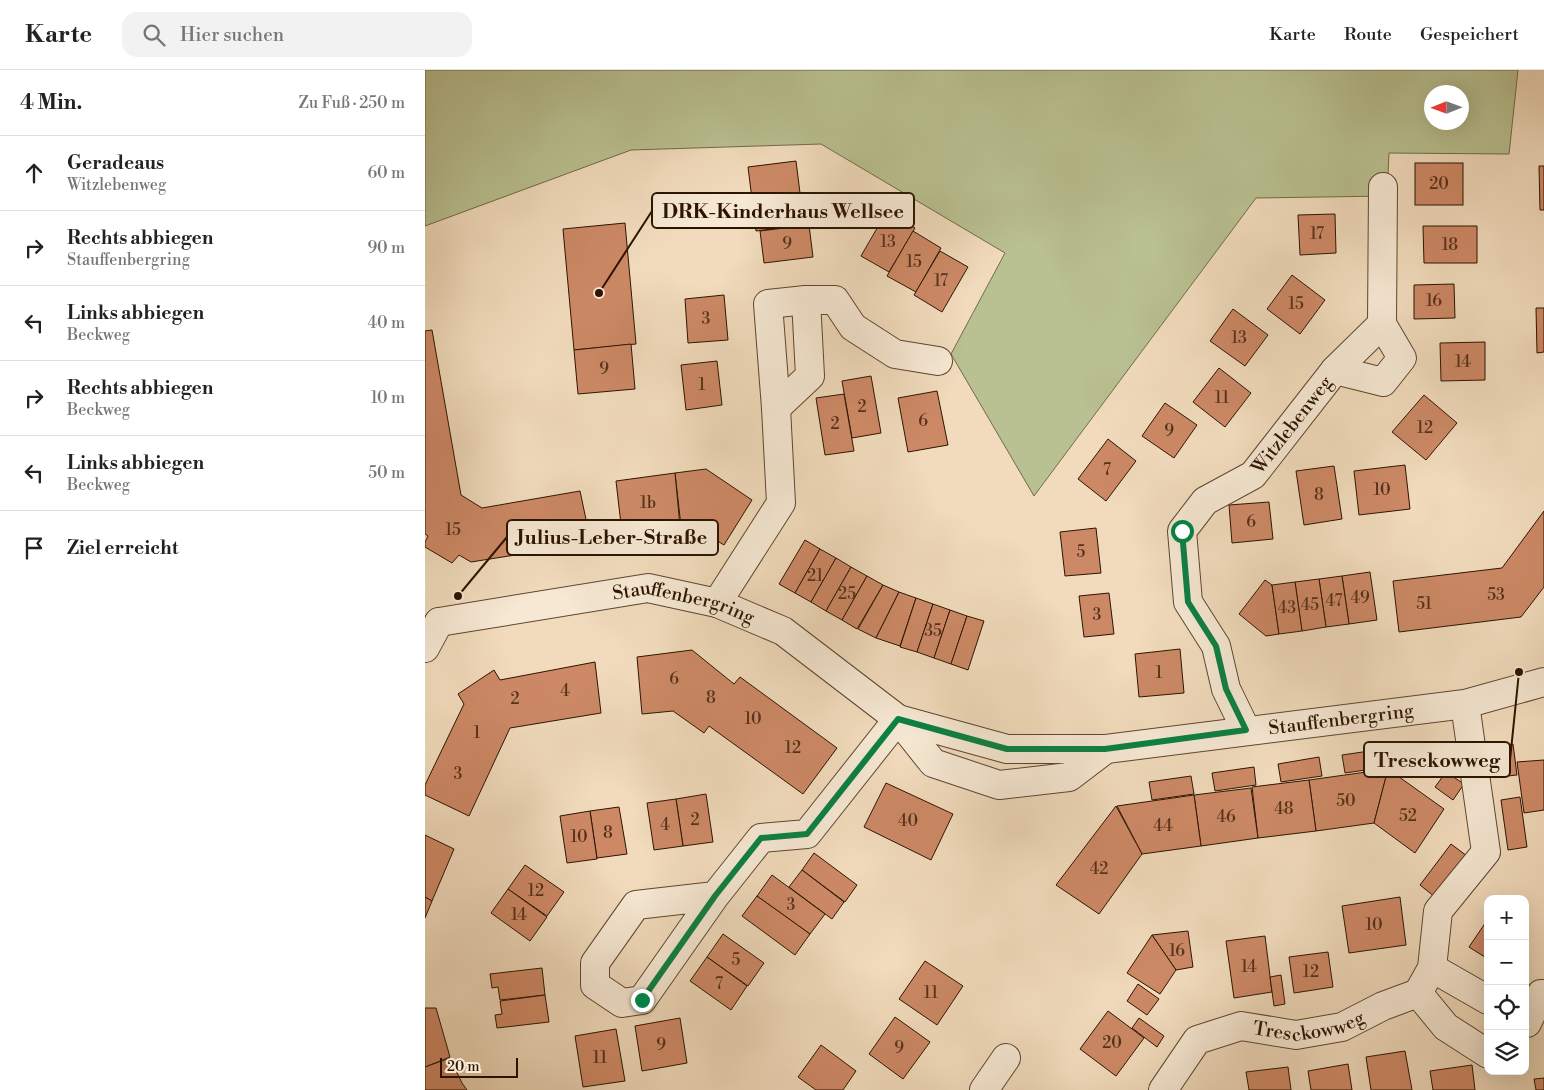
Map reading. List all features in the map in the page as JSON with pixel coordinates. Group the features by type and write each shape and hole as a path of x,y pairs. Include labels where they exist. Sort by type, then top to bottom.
{"street":[{"path":"1381,324 1383,187"},
{"path":"717,603 781,503 768,304 806,300 835,300 853,327 895,354 938,361"},
{"path":"776,408 810,376 806,300"},
{"name":"Witzlebenweg","path":"1246,730 1226,689 1216,646 1188,602 1182,531 1205,501 1253,474 1335,370 1381,324 1402,358 1383,382 1335,370"},
{"name":"Stauffenbergring","path":"432,618 648,588 717,603 783,631 898,719 933,763 999,784 1069,777 1105,749"},
{"path":"425,648 432,618"},
{"name":"Stauffenbergring","path":"898,719 1007,749 1105,749 1465,704 1544,682"},
{"path":"1465,704 1486,852 1437,911 1432,968 1418,993 1446,1027 1484,1051"},
{"path":"715,896 636,905 595,963 595,985 621,1003 642,1000 715,896 761,838 807,834 898,719"},
{"path":"1432,968 1484,998"},
{"name":"Tresckowweg","path":"1163,1090 1197,1040 1241,1026 1296,1035 1342,1027 1383,1006 1418,993"},
{"path":"1529,1018 1541,994 1544,994"},
{"path":"985,1090 1007,1058"}],"green space":[{"path":"425,70 1518,70 1509,154 1389,153 1387,196 1256,198 1034,496 951,354 1005,253 821,144 631,150 425,226"}],"building":[{"path":"796,161 804,225 756,231 748,167"},
{"path":"1415,163 1463,163 1463,205 1415,205"},
{"path":"1539,166 1544,166 1544,210 1540,210"},
{"path":"887,211 915,228 889,272 861,256"},
{"path":"1335,214 1336,253 1300,255 1298,215"},
{"path":"625,223 636,344 574,350 563,229"},
{"path":"809,225 813,257 764,263 760,231"},
{"path":"1423,226 1477,226 1477,263 1424,263"},
{"path":"913,231 941,248 916,292 887,276"},
{"path":"940,251 968,267 942,312 914,295"},
{"path":"1292,275 1325,300 1300,334 1267,309"},
{"path":"1454,284 1455,318 1414,319 1414,285"},
{"path":"724,295 728,340 688,343 685,299"},
{"path":"1536,308 1544,308 1544,352 1537,353"},
{"path":"1233,309 1268,335 1245,366 1210,341"},
{"path":"432,330 461,495 482,508 580,491 591,543 471,562 459,555 452,563 425,547 428,536 425,534 425,331"},
{"path":"1485,342 1485,380 1441,381 1440,343"},
{"path":"631,344 635,389 578,394 574,350"},
{"path":"717,361 722,405 686,410 681,365"},
{"path":"1219,368 1251,393 1225,427 1193,402"},
{"path":"871,376 881,433 852,438 842,381"},
{"path":"937,391 948,445 908,452 898,398"},
{"path":"844,394 854,451 825,455 816,398"},
{"path":"1424,395 1457,423 1426,460 1392,432"},
{"path":"1165,403 1197,425 1174,458 1142,436"},
{"path":"1108,439 1136,461 1106,501 1078,479"},
{"path":"1405,465 1410,509 1359,515 1354,471"},
{"path":"1334,466 1342,519 1304,525 1296,471"},
{"path":"706,469 752,500 724,545 690,524 681,526 675,473"},
{"path":"675,473 680,526 622,533 616,481"},
{"path":"1269,502 1273,539 1232,543 1229,505"},
{"path":"1544,511 1544,587 1521,617 1399,632 1393,581 1502,568"},
{"path":"1096,528 1101,573 1065,576 1060,532"},
{"path":"805,540 820,549 795,593 779,584"},
{"path":"820,549 836,558 811,602 795,593"},
{"path":"836,558 851,567 826,611 811,602"},
{"path":"851,567 867,576 842,620 826,611"},
{"path":"1370,572 1377,620 1349,624 1342,576"},
{"path":"867,576 883,585 857,629 842,620"},
{"path":"1342,576 1349,624 1326,627 1319,579"},
{"path":"1319,579 1326,627 1302,631 1295,582"},
{"path":"1265,580 1272,585 1279,634 1266,636 1239,614"},
{"path":"1295,582 1302,631 1279,634 1272,585"},
{"path":"883,585 899,592 876,638 858,629"},
{"path":"899,592 916,598 900,646 876,638"},
{"path":"1109,593 1114,634 1084,637 1079,596"},
{"path":"916,598 933,604 917,652 900,647"},
{"path":"933,604 950,610 934,658 917,652"},
{"path":"950,610 967,616 951,664 934,658"},
{"path":"967,616 984,621 968,670 951,664"},
{"path":"1180,649 1184,693 1139,697 1135,654"},
{"path":"692,650 734,684 740,677 837,748 803,794 709,726 704,733 673,711 642,714 637,657"},
{"path":"595,662 601,713 510,728 469,816 425,795 425,785 464,704 458,694 494,670 500,680"},
{"path":"1513,744 1517,775 1498,777 1494,746"},
{"path":"1383,749 1386,767 1345,773 1342,755"},
{"path":"1319,757 1322,776 1281,782 1278,764"},
{"path":"1544,760 1544,810 1524,813 1517,762"},
{"path":"1254,767 1256,785 1215,791 1212,773"},
{"path":"1388,769 1374,823 1316,831 1309,780"},
{"path":"1388,769 1444,809 1415,853 1374,823"},
{"path":"1446,772 1464,784 1453,800 1435,787"},
{"path":"1191,776 1194,794 1152,800 1149,782"},
{"path":"1309,780 1316,831 1258,838 1252,787"},
{"path":"886,783 953,814 931,860 864,827"},
{"path":"1251,788 1258,838 1201,846 1194,795"},
{"path":"706,794 713,842 683,846 676,799"},
{"path":"1194,795 1201,846 1142,854 1117,806"},
{"path":"1520,797 1527,847 1508,850 1501,800"},
{"path":"676,799 683,846 654,850 647,803"},
{"path":"1116,806 1142,854 1099,914 1056,885"},
{"path":"619,807 627,854 597,858 590,811"},
{"path":"590,811 597,859 567,863 560,816"},
{"path":"425,835 454,849 432,901 425,897"},
{"path":"1451,844 1467,856 1435,897 1420,885"},
{"path":"814,853 857,885 845,902 802,870"},
{"path":"525,865 564,892 547,916 508,889"},
{"path":"802,870 844,902 832,919 789,887"},
{"path":"772,875 825,914 810,934 757,896"},
{"path":"508,889 547,917 530,941 491,913"},
{"path":"757,896 810,934 795,955 742,916"},
{"path":"425,897 432,901 425,918"},
{"path":"1400,897 1406,945 1349,953 1342,906"},
{"path":"1484,925 1484,956 1469,947"},
{"path":"1188,931 1193,967 1176,970 1152,935"},
{"path":"723,934 764,963 748,986 707,957"},
{"path":"1152,935 1176,970 1160,994 1127,973"},
{"path":"1265,936 1272,992 1234,998 1226,941"},
{"path":"1328,952 1333,987 1294,993 1289,957"},
{"path":"707,957 747,986 731,1010 690,981"},
{"path":"925,961 963,986 937,1025 899,999"},
{"path":"542,968 545,995 500,1000 498,987 492,988 490,974"},
{"path":"1281,975 1285,1004 1274,1006 1270,977"},
{"path":"1138,984 1159,999 1147,1015 1127,1001"},
{"path":"545,995 549,1022 497,1028 495,1015 502,1014 500,1001"},
{"path":"425,1008 436,1008 450,1057 425,1067"},
{"path":"1108,1011 1144,1038 1116,1076 1080,1049"},
{"path":"895,1017 930,1042 903,1079 869,1054"},
{"path":"680,1018 687,1063 642,1071 635,1026"},
{"path":"1139,1018 1164,1036 1157,1047 1132,1028"},
{"path":"616,1029 625,1081 583,1087 575,1036"},
{"path":"821,1045 856,1071 843,1090 816,1090 798,1077"},
{"path":"1405,1051 1412,1090 1371,1090 1366,1057"},
{"path":"450,1058 467,1090 425,1090 425,1067"},
{"path":"1348,1064 1352,1090 1311,1090 1308,1071"},
{"path":"1472,1065 1475,1090 1433,1090 1430,1071"},
{"path":"1288,1067 1291,1090 1249,1090 1246,1072"},
{"path":"1544,1078 1544,1090 1536,1090 1534,1079"}],"place":[{"name":"DRK-Kinderhaus Wellsee","path":"599,293"},
{"name":"Julius-Leber-Straße","path":"458,596"},
{"name":"Tresckowweg","path":"1519,672"}],"route":[{"path":"642,1000 715,896 761,838 807,834 898,719 1007,749 1105,749 1246,730 1226,689 1216,646 1188,602 1182,531"}]}
